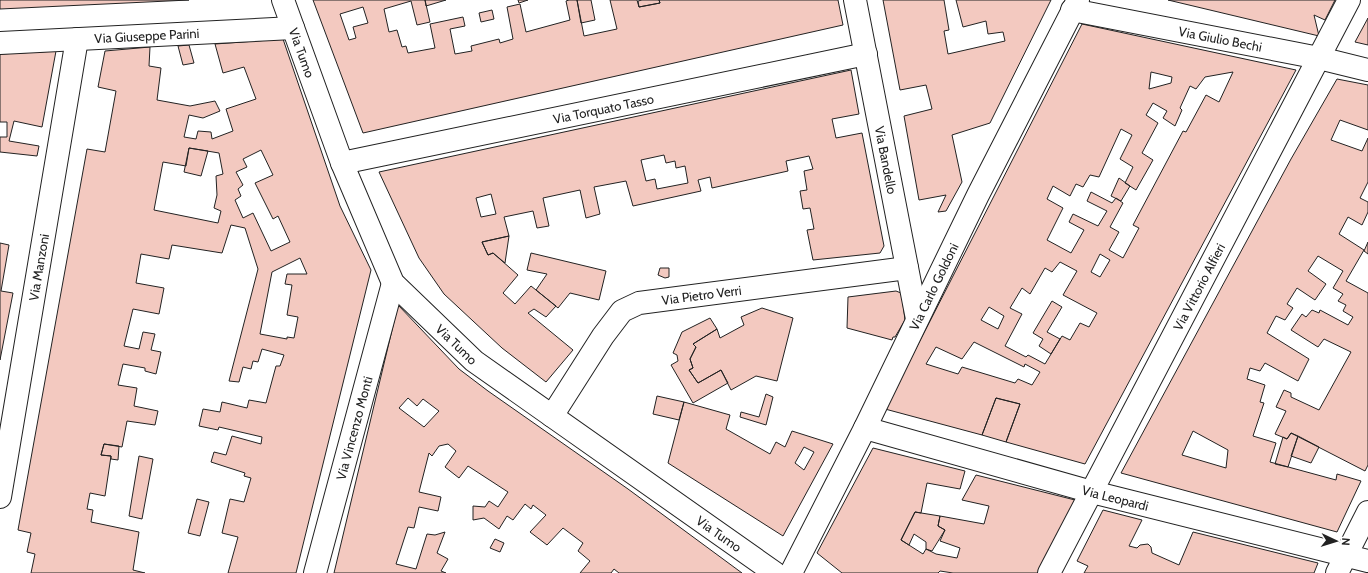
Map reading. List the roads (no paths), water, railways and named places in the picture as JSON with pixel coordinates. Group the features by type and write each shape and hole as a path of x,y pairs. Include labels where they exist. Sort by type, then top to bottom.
{"street":[{"name":"Via Tumo","path":"284,0 342,163 393,283 474,361 775,573"},
{"name":"Via Bandello","path":"855,0 916,319"},
{"name":"Via Vittorio Alfieri","path":"1049,573 1349,0"},
{"name":"Via Giulio Bechi","path":"1075,5 1368,70"},
{"name":"Via Carlo Goldoni","path":"791,573 978,195 1075,5"},
{"name":"Via Giuseppe Parini","path":"0,43 293,28"},
{"name":"Via Manzoni","path":"0,497 5,435 77,39"},
{"name":"Via Torquato Tasso","path":"342,163 866,54"},
{"name":"Via Pietro Verri","path":"552,416 603,336 622,311 639,303 907,268"},
{"name":"Via Vincenzo Monti","path":"315,573 393,283"},
{"name":"Via Leopardi","path":"864,428 1342,564 1368,561"},
{"path":"1342,564 1368,512"}]}
